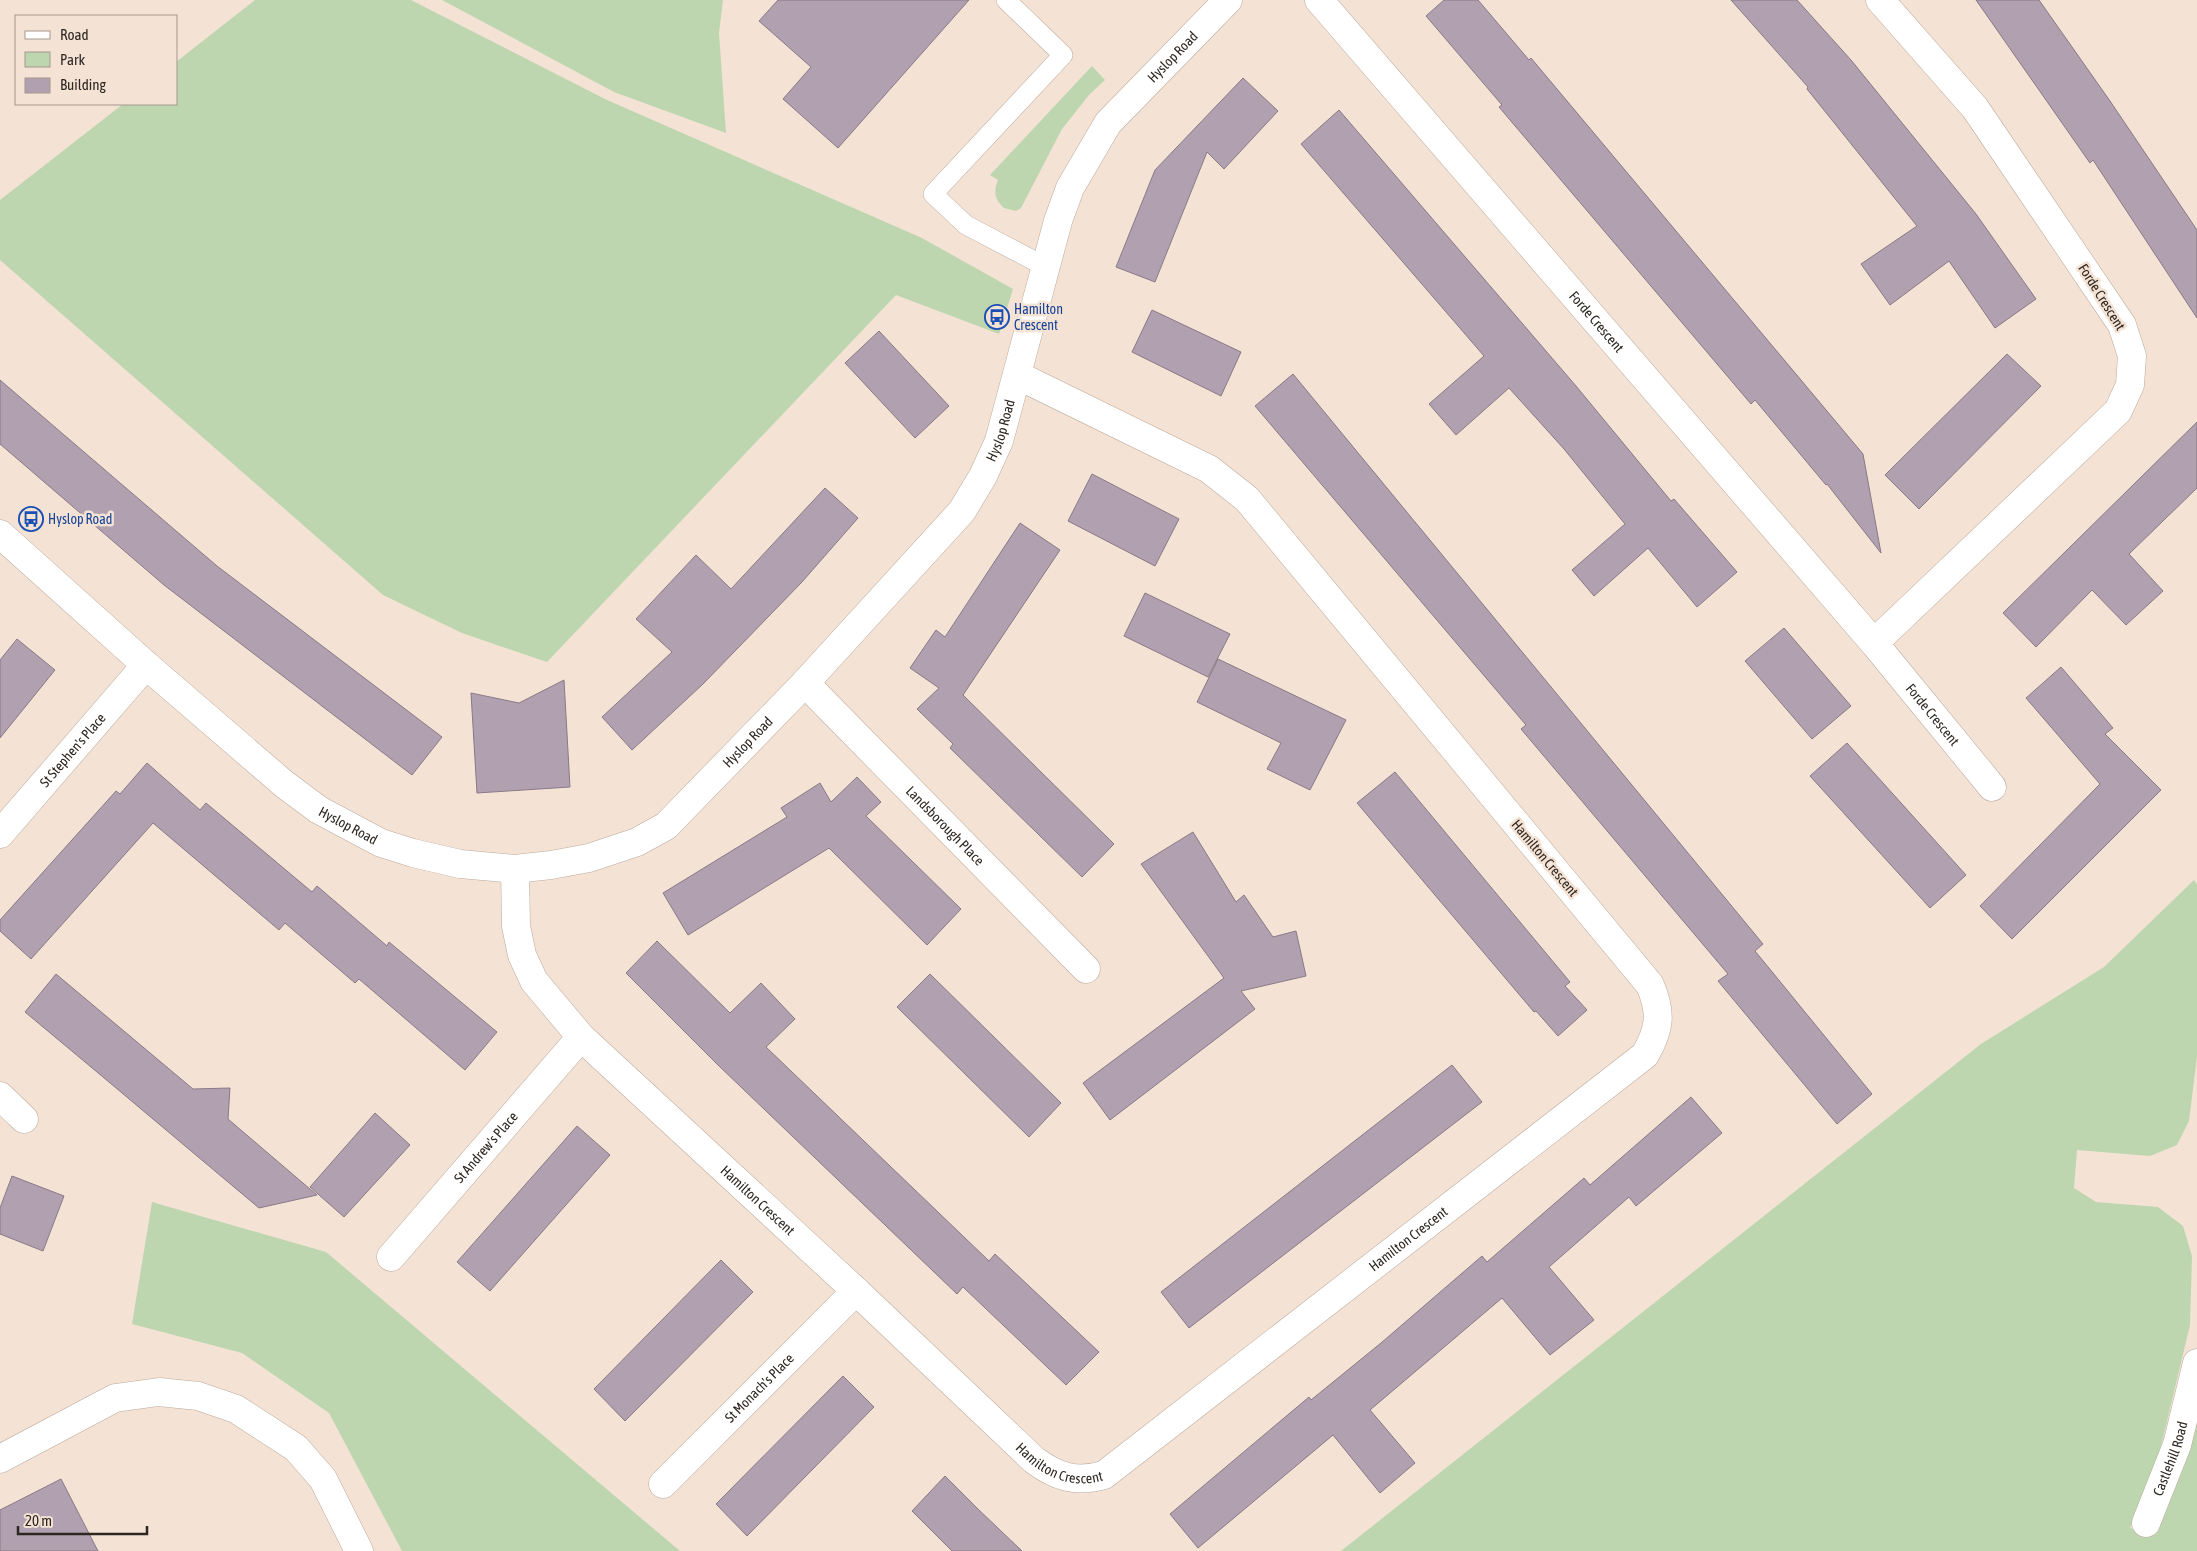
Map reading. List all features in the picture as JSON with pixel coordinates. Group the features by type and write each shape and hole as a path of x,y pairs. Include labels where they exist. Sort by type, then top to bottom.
{"street":[{"name":"Hyslop Road","path":"0,534 146,665 284,784 319,810 381,843 460,864 515,869 589,858 637,842 666,826 805,683 962,511 983,476 999,441 1058,221 1070,188 1108,123 1228,0"},
{"name":"Forde Crescent","path":"1319,0 1874,643 1992,787"},
{"name":"Forde Crescent","path":"1874,643 2118,411 2130,384 2132,356 2122,325 1975,108 1880,0"},
{"name":"Hamilton Crescent","path":"515,869 516,926 522,955 534,981 581,1037 856,1291 1034,1460 1049,1471 1067,1478 1086,1480 1104,1475 1645,1055 1655,1039 1658,1022 1658,1003 1650,985 1247,499 1208,469 1017,375"},
{"name":"St Stephen's Place","path":"0,834 146,665"},
{"name":"Landsborough Place","path":"805,683 1086,969"},
{"name":"St Andrew's Place","path":"391,1257 581,1037"},
{"path":"0,1096 24,1119"},
{"name":"St Monach's Place","path":"663,1484 856,1291"},
{"name":"Castlehill Road","path":"2146,1523 2177,1445 2197,1363"},
{"path":"0,1459 115,1398 160,1392 198,1396 236,1409 296,1448 322,1479 359,1551"}],"lane":[{"path":"1006,0 1063,55 933,194 966,225 1046,267"}],"green space":[{"path":"255,0 411,0 607,100 922,238 1013,289 999,334 896,295 547,662 462,633 383,595 0,260 0,200 122,105 178,105 178,60"},
{"path":"442,0 723,0 719,33 726,133 614,92"},
{"path":"1092,66 1105,80 1089,95 1062,129 1021,208 1016,211 1004,208 996,195 998,180 990,175"},
{"path":"2194,880 2197,884 2197,1056 2189,1121 2177,1145 2150,1156 2077,1150 2074,1188 2096,1202 2158,1207 2183,1226 2192,1256 2190,1325 2158,1459 2130,1528 2153,1535 2188,1444 2197,1410 2197,1551 1341,1551 1981,1044 2104,967"},
{"path":"152,1202 326,1252 680,1551 402,1551 329,1413 242,1353 132,1324"}],"building":[{"path":"778,0 969,0 838,148 783,99 811,67 759,21"},
{"path":"1444,0 1478,0 1529,60 1531,58 1863,454 1881,553 1827,484 1755,400 1751,404 1499,107 1502,105 1426,16"},
{"path":"1731,0 1797,0 1851,60 1976,214 2036,299 1995,328 1949,261 1890,305 1861,264 1917,226 1807,89 1808,87"},
{"path":"1976,0 2039,0 2110,101 2197,230 2197,318 2093,160 2090,163"},
{"path":"1243,78 1278,111 1224,169 1207,152 1155,282 1116,267 1155,170"},
{"path":"1339,110 1576,386 1671,501 1674,499 1737,572 1697,607 1648,548 1594,596 1572,570 1625,524 1564,449 1509,388 1456,435 1429,404 1484,356 1301,144"},
{"path":"1152,310 1241,352 1221,396 1132,352"},
{"path":"879,331 949,406 915,438 845,363"},
{"path":"2007,354 2041,386 1919,509 1885,475"},
{"path":"1293,374 1763,944 1755,951 1872,1094 1837,1124 1718,981 1728,974 1521,729 1526,725 1255,406"},
{"path":"0,380 217,566 442,737 412,775 164,585 0,444"},
{"path":"2197,422 2197,488 2129,554 2163,591 2126,625 2092,590 2036,647 2003,613"},
{"path":"1092,474 1179,519 1155,566 1068,521"},
{"path":"825,488 858,518 802,582 703,684 632,750 602,717 672,652 636,619 696,555 731,589"},
{"path":"1020,523 1060,550 963,695 1114,844 1082,877 950,748 953,744 917,709 939,688 910,668 936,630 945,637"},
{"path":"1145,593 1230,634 1208,677 1124,636"},
{"path":"1784,628 1851,706 1812,739 1745,661"},
{"path":"17,639 55,670 0,738 0,660"},
{"path":"1218,659 1346,720 1310,790 1267,769 1281,743 1197,702"},
{"path":"2061,667 2113,728 2105,734 2161,790 2012,939 1980,906 2100,784 2026,698"},
{"path":"564,680 570,787 477,793 471,693 519,703"},
{"path":"1847,743 1966,875 1930,908 1810,776"},
{"path":"147,763 200,810 206,803 312,892 317,886 387,946 389,942 497,1032 465,1070 359,979 355,983 285,923 279,930 153,823 31,959 0,931 0,920 116,791 120,794"},
{"path":"1395,772 1570,982 1565,986 1587,1010 1558,1036 1536,1011 1534,1012 1357,803"},
{"path":"857,777 881,802 866,816 961,909 927,945 829,848 688,935 663,893 787,817 781,808 820,783 831,802"},
{"path":"1193,832 1236,902 1244,895 1273,937 1296,931 1306,976 1241,991 1255,1009 1110,1120 1083,1083 1224,978 1141,864"},
{"path":"657,941 730,1013 761,983 795,1019 766,1047 989,1261 995,1254 1099,1352 1066,1385 963,1287 957,1294 718,1065 626,973"},
{"path":"56,974 193,1089 230,1088 228,1119 317,1195 259,1208 25,1012"},
{"path":"930,974 1061,1103 1029,1137 897,1007"},
{"path":"1452,1065 1482,1102 1189,1328 1161,1292"},
{"path":"1691,1097 1722,1133 1636,1206 1629,1197 1549,1267 1594,1320 1550,1355 1502,1298 1370,1410 1415,1463 1380,1493 1333,1435 1198,1548 1170,1514 1309,1397 1311,1400 1381,1343 1482,1256 1487,1262 1584,1178 1590,1185"},
{"path":"375,1113 410,1145 344,1217 310,1187"},
{"path":"577,1126 610,1155 490,1291 457,1262"},
{"path":"12,1176 64,1196 43,1251 0,1234 0,1208"},
{"path":"721,1260 753,1292 625,1421 594,1389"},
{"path":"843,1376 874,1407 747,1536 716,1504"},
{"path":"945,1476 1022,1551 952,1551 912,1511"},
{"path":"61,1479 98,1551 0,1551 0,1510"}],"place":[{"name":"Hamilton Crescent","path":"997,317"},
{"name":"Hyslop Road","path":"31,519"}]}
